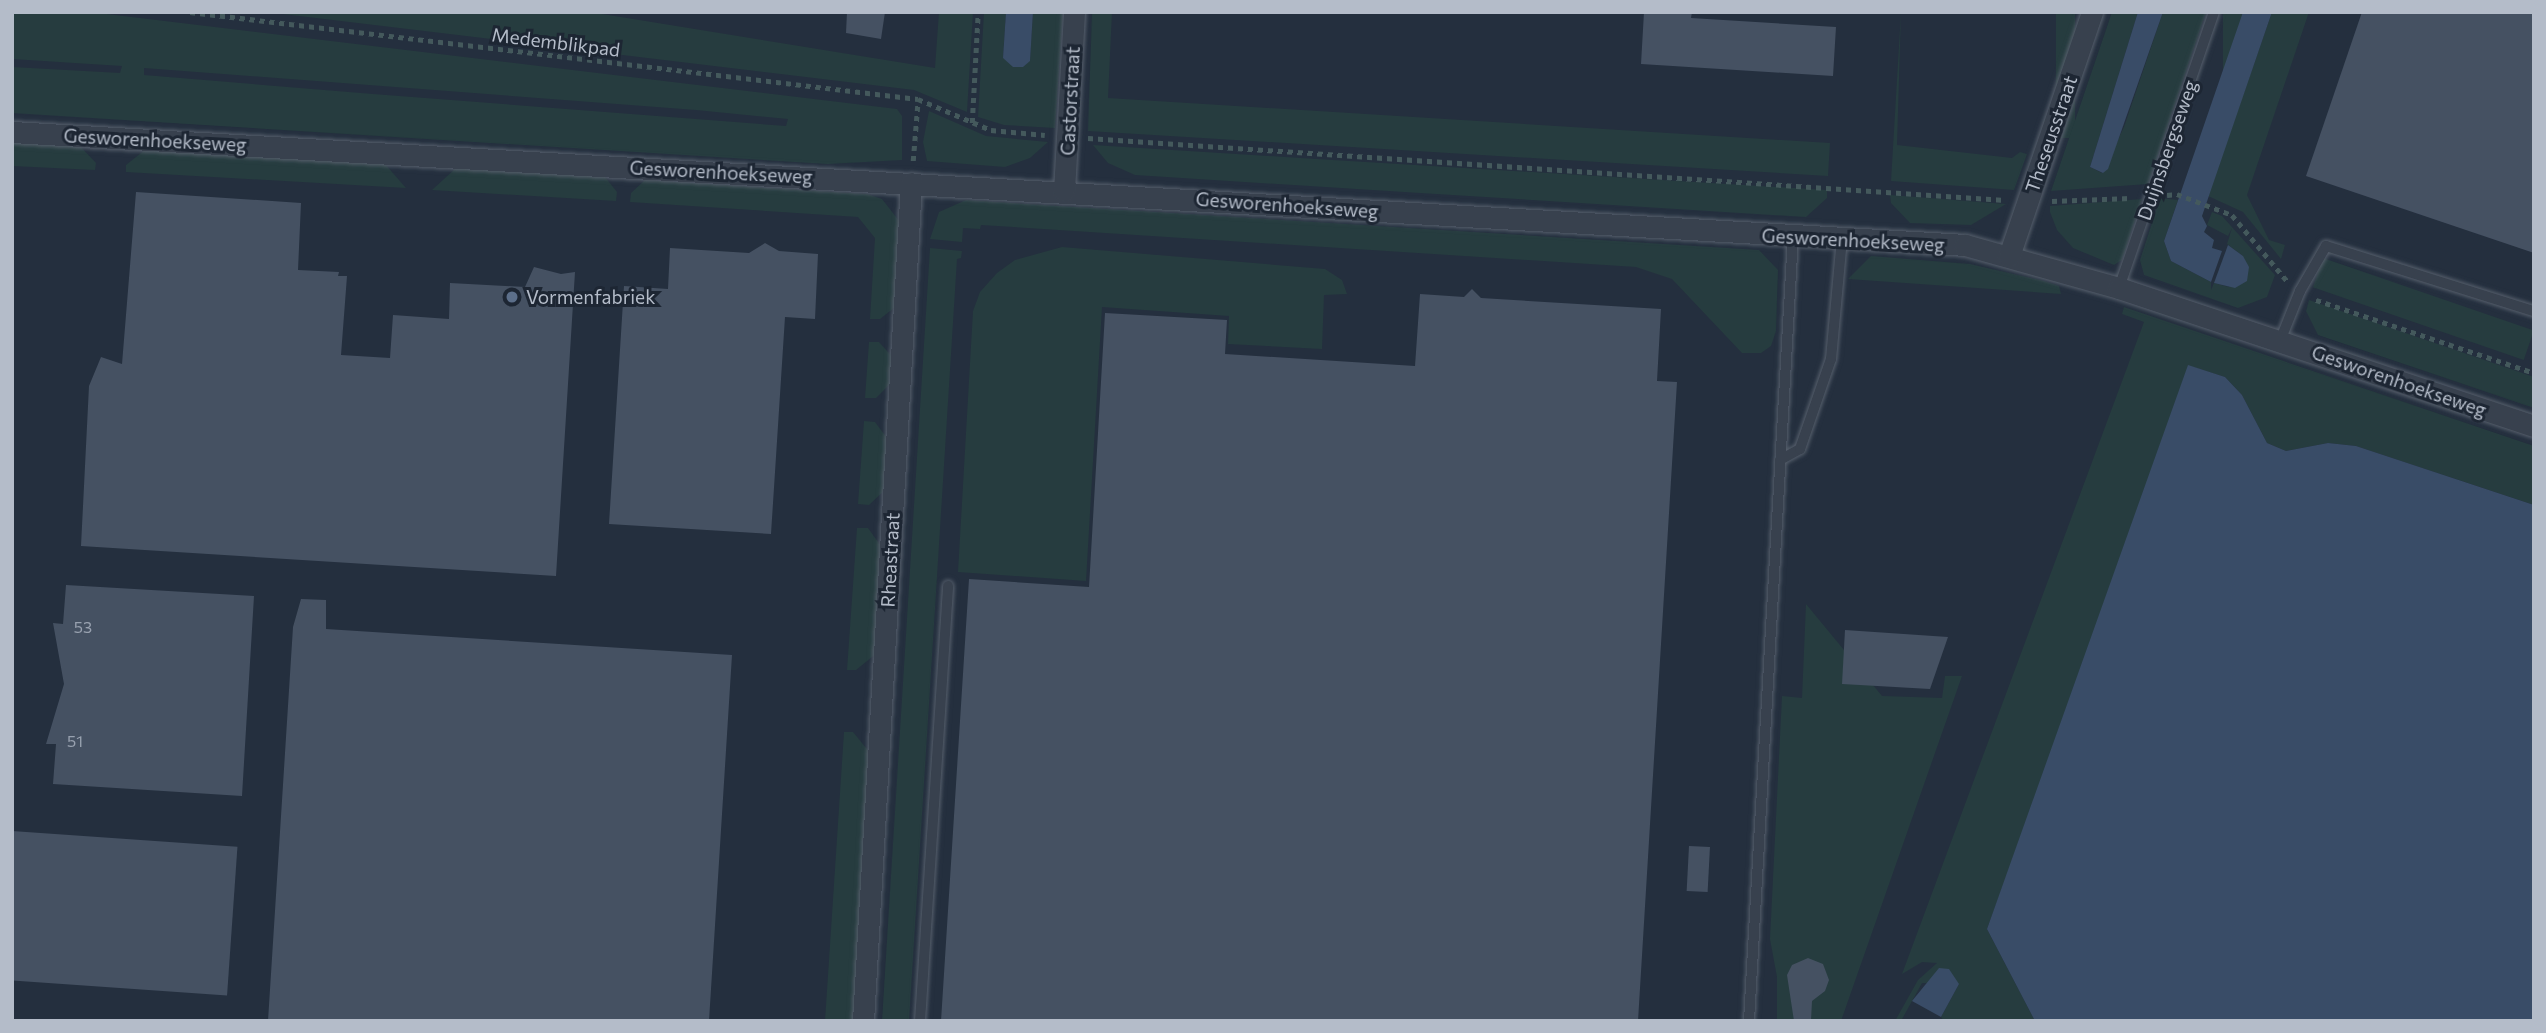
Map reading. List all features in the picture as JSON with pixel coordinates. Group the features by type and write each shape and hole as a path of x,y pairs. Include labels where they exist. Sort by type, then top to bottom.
{"street":[{"name":"Castorstraat","path":"1064,191 1074,12"},
{"name":"Theseusstraat","path":"2009,256 2092,12"},
{"name":"Gesworenhoekseweg","path":"12,132 1965,245 2119,288 2534,426"},
{"name":"Rheastraat","path":"863,1021 911,183"}],"lane":[{"name":"Duijnsbergseweg","path":"2119,288 2214,12"},
{"path":"1749,1021 1793,237"},
{"path":"1780,460 1800,449 1831,359 1842,239"},
{"path":"2280,341 2300,291 2326,246 2534,311"},
{"path":"920,1021 948,586"}],"path":[{"name":"Medemblikpad","path":"190,12 918,99"},
{"path":"972,123 978,12"},
{"path":"911,183 918,99 991,130 1069,137 2028,201 2177,194 2223,210 2268,263 2300,291 2320,302 2534,373"}],"green space":[{"path":"12,12 90,12 897,109 902,116 902,160 828,164 12,113 12,67 120,73 122,66 12,59","holes":["144,68 788,119 786,126 373,94 144,75"]},
{"path":"266,12 590,12 935,68 939,12 973,12 967,112 914,90"},
{"path":"984,12 1006,12 1003,58 1030,61 1033,12 1063,12 1055,128 1004,125 978,117"},
{"path":"1092,12 1112,12 1108,98 1830,143 1828,176 1088,131"},
{"path":"1901,12 1897,145 2012,158 2020,152 2027,154 2014,190 1891,181"},
{"path":"2056,12 2075,12 2075,138 2056,138"},
{"path":"2112,12 2138,12 2090,167 2102,173 2124,127 2163,12 2206,12 2148,184 2051,191"},
{"path":"2223,12 2243,12 2243,193 2223,193"},
{"path":"2272,12 2309,12 2247,195 2269,240 2285,245 2281,259 2243,212 2208,196"},
{"path":"929,111 986,136 1048,142 1030,158 1005,167 927,161 923,142"},
{"path":"12,141 79,145 96,163 95,170 12,166"},
{"path":"1093,145 1827,190 1827,198 1806,217 1135,175 1108,163"},
{"path":"146,149 385,164 406,188 126,172 126,165"},
{"path":"456,168 605,177 617,192 616,201 432,190"},
{"path":"645,180 867,194 882,199 900,222 899,304 880,319 870,319 875,238 858,217 630,202 631,193"},
{"path":"1890,195 2006,204 1971,225 1910,223 1891,203"},
{"path":"2160,198 2178,200 2164,241 2171,261 2211,282 2211,290 2214,283 2229,287 2243,256 2227,244 2232,228 2228,236 2207,225 2212,212 2222,216 2275,275 2267,297 2238,308 2144,275 2140,260"},
{"path":"2142,199 2122,260 2114,265 2073,248 2057,230 2050,212 2050,206"},
{"path":"966,200 1759,250 1778,270 1776,331 1771,346 1761,353 1742,353 1672,279 1636,267 981,225 980,229 963,228 962,242 930,239 939,212"},
{"path":"1062,247 1325,269 1342,280 1347,294 1324,295 1322,349 1228,344 1229,316 1102,307 1086,581 958,572 973,311 980,292 997,273 1015,260"},
{"path":"930,248 962,251 961,258 957,259 909,1021 882,1021"},
{"path":"1871,256 1970,264 2044,281 2059,286 2061,294 1848,279"},
{"path":"2323,258 2534,331 2524,360 2313,287"},
{"path":"2309,300 2534,377 2534,408 2318,335 2306,311"},
{"path":"2124,307 2534,446 2534,505 2356,446 2328,443 2286,451 2267,443 2242,395 2225,377 2193,367 1987,929 2035,1021 1944,1021 1941,1017 1959,984 1922,983 1901,1021 1895,1021 1918,980 1937,963 1922,962 1902,974 2144,322 2122,314"},
{"path":"869,342 879,342 895,360 894,380 876,398 865,398"},
{"path":"864,421 875,422 890,442 887,488 869,505 858,504"},
{"path":"857,528 868,528 883,549 877,653 856,670 847,670"},
{"path":"1806,604 1882,696 1942,698 1945,676 1962,676 1841,1021 1777,1021 1777,977 1770,939 1782,696 1802,698"},
{"path":"844,732 853,732 871,754 854,1021 825,1021"}],"water":[{"path":"1006,12 1033,12 1030,61 1023,67 1013,67 1003,58"},
{"path":"2138,12 2163,12 2108,169 2103,173 2090,167"},
{"path":"2243,12 2272,12 2202,216 2207,226 2204,232 2214,240 2212,248 2222,251 2211,282 2171,261 2164,241"},
{"path":"2228,245 2243,256 2249,267 2247,281 2235,288 2214,283"},
{"path":"2188,365 2225,377 2242,395 2267,443 2286,451 2328,443 2356,446 2534,505 2534,1021 2035,1021 1987,929"},
{"path":"1939,968 1949,969 1959,984 1941,1017 1912,1001"}],"building":[{"path":"847,12 885,12 881,39 846,33"},
{"path":"1644,12 1692,12 1691,18 1836,27 1833,76 1641,64"},
{"path":"2362,12 2534,12 2534,253 2306,176"},
{"path":"136,192 301,203 298,270 339,272 338,276 347,276 341,355 390,358 393,315 449,319 450,283 525,287 534,267 561,274 575,272 556,576 81,546 89,386 101,357 122,364"},
{"path":"765,243 779,251 818,254 815,319 785,317 771,534 609,524 624,286 668,289 670,248 749,253"},
{"path":"1472,289 1481,298 1661,309 1657,381 1677,382 1638,1021 941,1021 969,579 1089,587 1105,313 1227,320 1225,354 1415,366 1420,294 1464,297"},
{"path":"66,585 254,596 242,796 53,784 56,744 46,744 64,684 53,623 63,624"},
{"path":"301,599 326,600 326,629 732,655 709,1021 268,1021 293,627"},
{"path":"1845,630 1948,637 1930,689 1842,684"},
{"path":"12,831 237,847 227,995 12,980"},
{"path":"1689,846 1710,847 1708,892 1687,891"},
{"path":"1808,958 1823,964 1829,980 1825,991 1812,1001 1811,1021 1794,1021 1787,975 1792,965"}],"place":[{"name":"Vormenfabriek","path":"512,297"}]}
